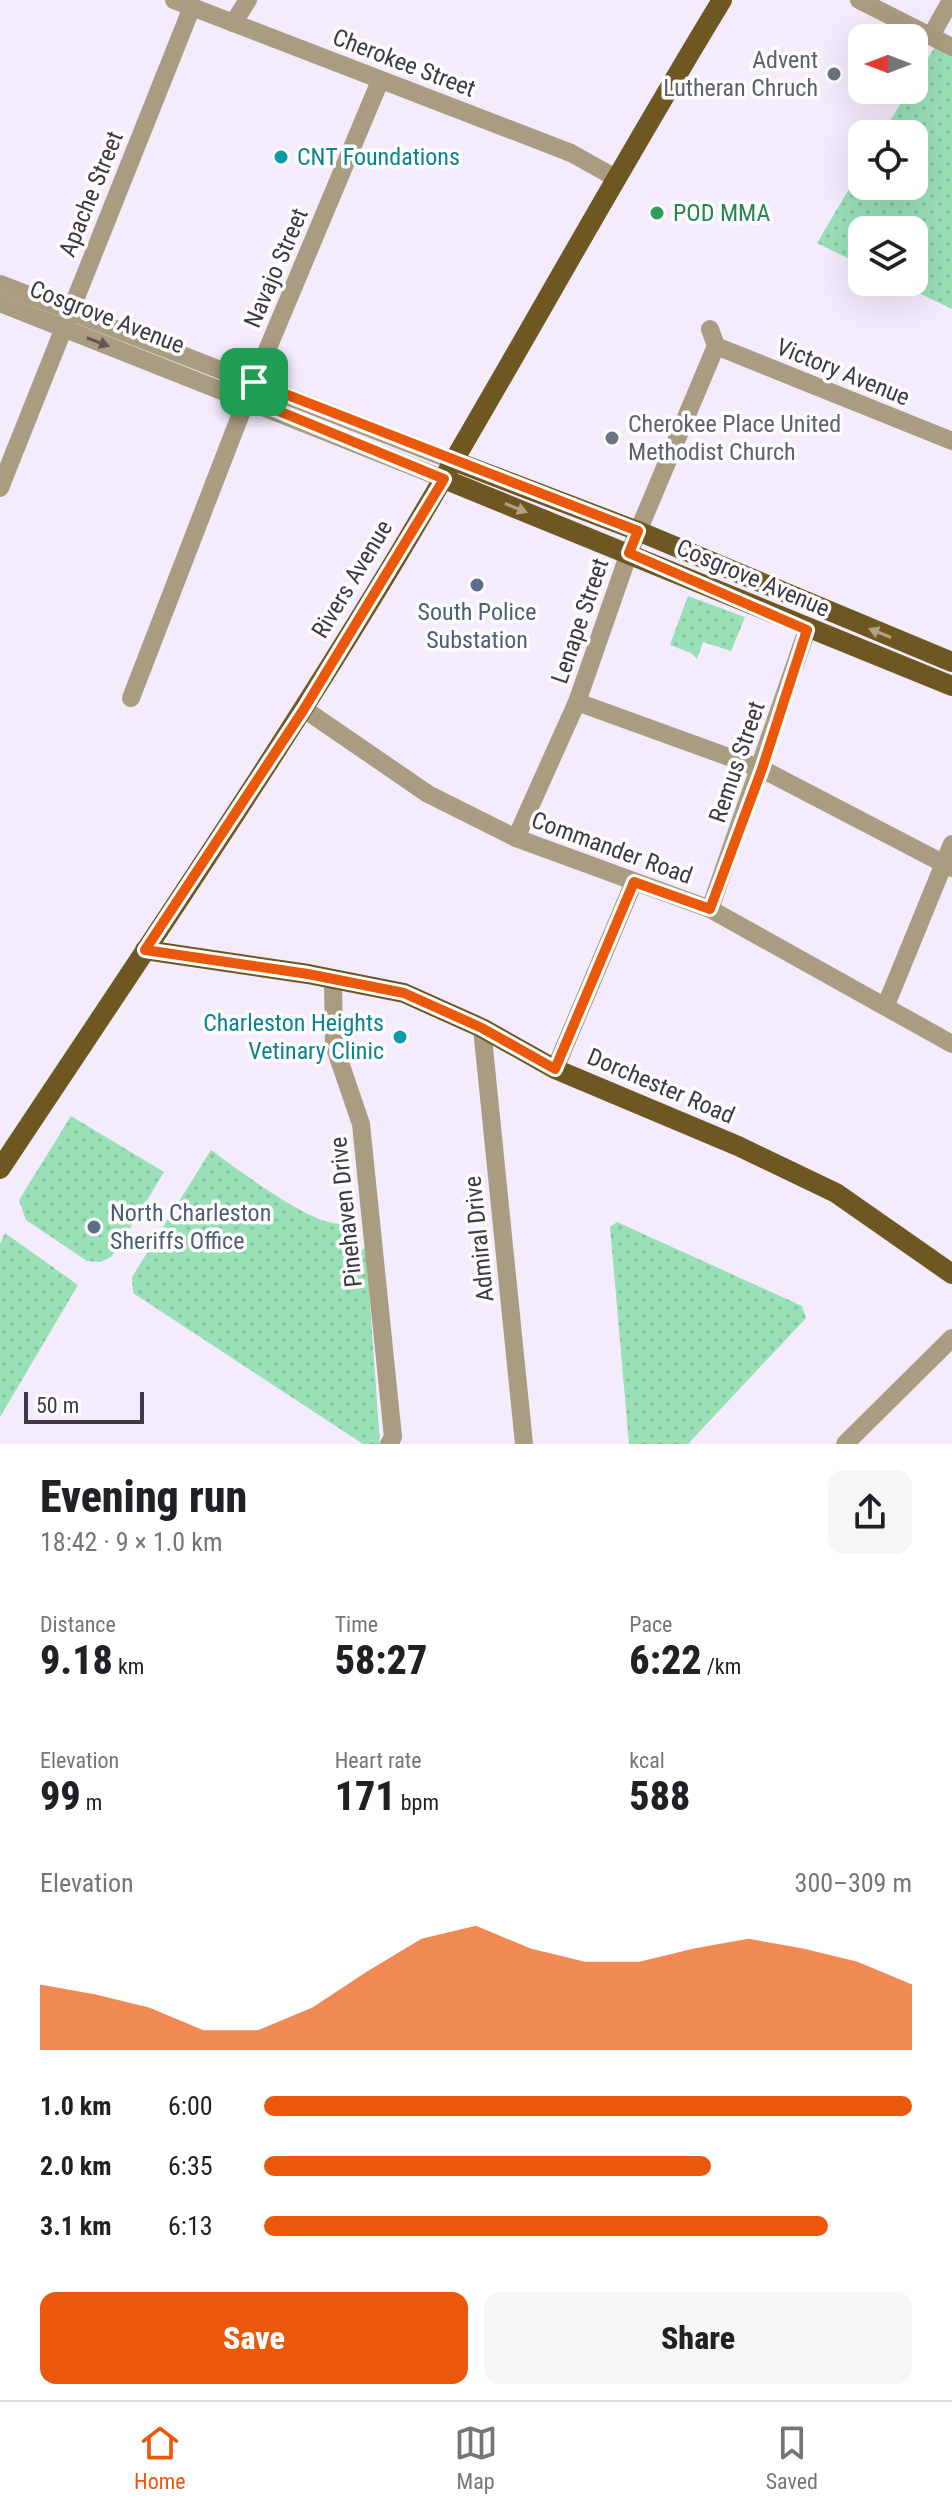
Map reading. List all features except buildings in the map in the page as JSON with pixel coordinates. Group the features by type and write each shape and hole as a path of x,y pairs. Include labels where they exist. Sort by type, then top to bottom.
{"main road":[{"name":"Rivers Avenue","path":"0,1169 304,709 449,470 614,177 722,0"},
{"name":"Cosgrove Avenue","path":"449,470 638,531 952,662"},
{"name":"Cosgrove Avenue","path":"449,470 807,630 952,686"},
{"name":"Dorchester Road","path":"145,950 404,993 482,1028 555,1069 738,1146 836,1193 952,1274"}],"street":[{"name":"Cherokee Street","path":"174,0 571,153 614,177"},
{"path":"233,23 248,0"},
{"path":"859,0 952,47"},
{"path":"931,36 951,0"},
{"name":"Apache Street","path":"0,488 192,7"},
{"name":"Navajo Street","path":"131,698 251,390 380,81"},
{"name":"Cosgrove Avenue","path":"0,284 66,320"},
{"name":"Cosgrove Avenue","path":"0,303 66,320 449,470"},
{"name":"Victory Avenue","path":"713,338 952,441"},
{"name":"Lenape Street","path":"516,838 577,702 629,553 713,338"},
{"name":"Remus Street","path":"710,909 762,769 807,630"},
{"path":"577,702 762,769 948,866"},
{"name":"Commander Road","path":"304,709 428,794 516,838 710,909 952,1044"},
{"path":"886,1005 948,866 952,844"},
{"path":"555,1069 634,882"},
{"name":"Pinehaven Drive","path":"333,979 334,1045 361,1124 393,1437 389,1444"},
{"name":"Admiral Drive","path":"482,1028 524,1444"},
{"path":"845,1444 952,1338"}],"green space":[{"path":"939,40 952,47 952,309 925,296 928,296 928,216 848,216 848,258 817,243 848,191 848,200 928,200 928,120 891,120 900,104 928,104 928,58"},
{"path":"688,596 745,617 731,651 703,642 697,659 691,653 670,645"},
{"path":"71,1116 164,1172 121,1243 111,1257 100,1262 87,1261 26,1220 19,1200"},
{"path":"211,1150 299,1209 319,1219 347,1222 356,1228 345,1240 355,1255 366,1247 380,1444 363,1444 133,1293 132,1277"},
{"path":"617,1222 802,1306 806,1318 688,1444 629,1444 610,1227"},
{"path":"5,1233 78,1285 0,1417 0,1244"}],"place":[{"name":"Advent Lutheran Chruch","path":"834,74"},
{"name":"CNT Foundations","path":"281,157"},
{"name":"POD MMA","path":"657,213"},
{"name":"Cherokee Place United Methodist Church","path":"612,438"},
{"name":"South Police Substation","path":"477,585"},
{"name":"Charleston Heights Vetinary Clinic","path":"400,1037"},
{"name":"North Charleston Sheriffs Office","path":"94,1227"}],"route":[{"path":"254,382 638,531 629,553 807,630 762,769 710,909 634,882 555,1069 482,1028 404,993 308,974 145,950 304,709 444,479 247,398 254,382"}]}
